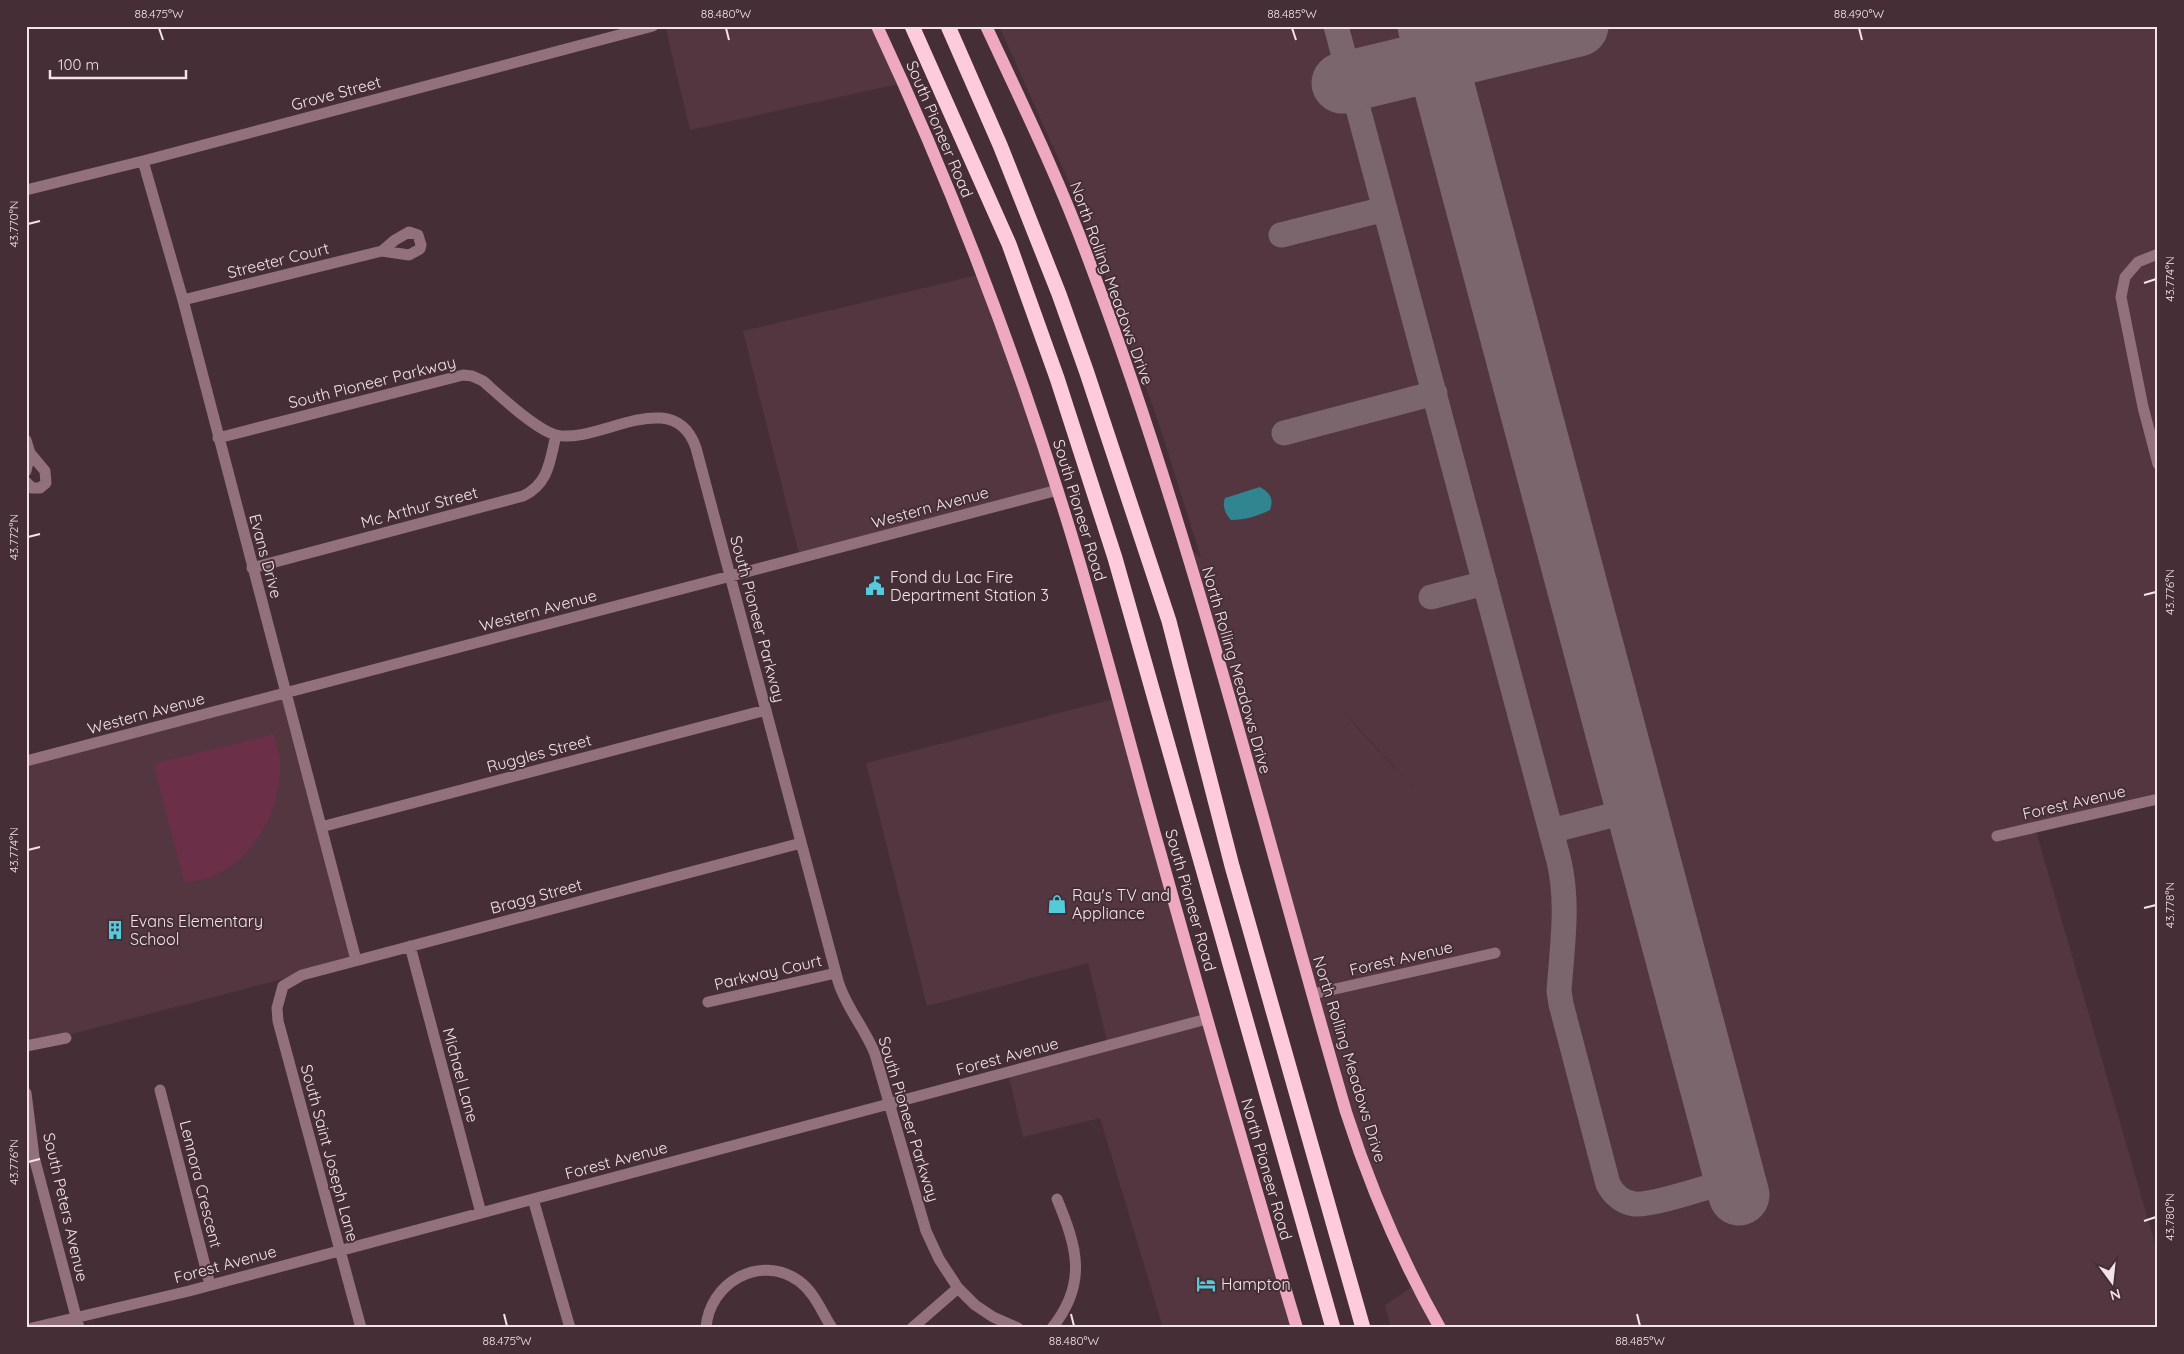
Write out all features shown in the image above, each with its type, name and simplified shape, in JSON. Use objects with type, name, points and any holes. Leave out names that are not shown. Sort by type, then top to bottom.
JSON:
[{"type":"highway","points":[[912,26],[1008,244],[1084,460],[1118,567],[1333,1328]]},
{"type":"highway","points":[[948,26],[1006,159],[1056,286],[1087,373],[1169,621],[1232,866],[1363,1328]]},
{"type":"main road","name":"South Pioneer Road","points":[[877,26],[921,125],[971,247],[1012,355],[1058,490],[1080,562],[1207,1019]]},
{"type":"main road","name":"North Rolling Meadows Drive","points":[[986,26],[1010,74],[1068,206],[1130,373],[1188,558],[1346,1112],[1365,1167],[1398,1247],[1440,1328]]},
{"type":"main road","name":"North Pioneer Road","points":[[1207,1019],[1297,1328]]},
{"type":"street","name":"Grove Street","points":[[26,190],[143,161],[628,29],[653,26]]},
{"type":"street","name":"Evans Drive","points":[[143,161],[183,300],[356,960]]},
{"type":"street","name":"Streeter Court","points":[[183,300],[382,251]]},
{"type":"street","points":[[2158,254],[2138,262],[2125,277],[2121,297],[2143,407],[2158,464]]},
{"type":"street","name":"South Pioneer Parkway","points":[[218,438],[463,375],[472,376],[483,381],[541,428],[556,435],[572,436],[651,417],[666,419],[682,426],[694,444],[836,973],[848,1005],[874,1050],[928,1237],[942,1265],[958,1288],[983,1311],[1018,1328]]},
{"type":"street","name":"Mc Arthur Street","points":[[252,568],[523,496],[538,487],[546,475],[556,435]]},
{"type":"street","points":[[26,440],[30,453],[45,471],[46,483],[40,488],[32,488],[26,482]]},
{"type":"street","points":[[26,470],[30,453]]},
{"type":"street","name":"Western Avenue","points":[[26,761],[1058,490]]},
{"type":"street","name":"Ruggles Street","points":[[321,827],[766,710]]},
{"type":"street","name":"Forest Avenue","points":[[1997,836],[2158,799]]},
{"type":"street","name":"Bragg Street","points":[[283,986],[302,975],[801,842]]},
{"type":"street","name":"Michael Lane","points":[[410,946],[481,1213]]},
{"type":"street","name":"Forest Avenue","points":[[1313,994],[1495,953]]},
{"type":"street","name":"Parkway Court","points":[[708,1002],[836,973]]},
{"type":"street","name":"South Saint Joseph Lane","points":[[283,986],[277,1008],[278,1021],[361,1328]]},
{"type":"street","name":"Forest Avenue","points":[[32,1328],[78,1323],[210,1285],[1207,1019]]},
{"type":"street","points":[[26,1046],[66,1038]]},
{"type":"street","name":"Lennora Crescent","points":[[160,1090],[210,1285]]},
{"type":"street","name":"South Peters Avenue","points":[[26,1093],[34,1157],[78,1323]]},
{"type":"street","points":[[533,1199],[570,1328]]},
{"type":"street","points":[[1052,1328],[1069,1299],[1076,1266],[1074,1242],[1057,1199]]},
{"type":"street","points":[[706,1328],[710,1308],[721,1290],[738,1276],[765,1270],[783,1273],[805,1286],[815,1298],[832,1328]]},
{"type":"street","points":[[912,1328],[958,1288]]},
{"type":"shaded area","points":[[665,26],[877,26],[903,83],[690,130]]},
{"type":"shaded area","points":[[999,26],[2158,26],[2158,794],[2034,824],[2158,1254],[2158,1328],[1391,1328],[1385,1305],[1416,1284],[1365,1167],[1183,541],[1201,558],[1159,424],[1072,189]],"holes":[[[1340,709],[1359,728],[1416,791]]]},
{"type":"shaded area","points":[[982,274],[1058,490],[800,558],[743,331]]},
{"type":"shaded area","points":[[285,693],[356,960],[26,1046],[26,760]]},
{"type":"shaded area","points":[[1117,698],[1297,1328],[1163,1328],[1100,1118],[1023,1137],[1008,1072],[1108,1045],[1088,963],[927,1006],[866,763]]},
{"type":"shaded area","points":[[274,734],[280,763],[278,789],[274,805],[260,835],[239,860],[226,870],[208,878],[184,882],[154,766],[156,763]]},
{"type":"water","points":[[1260,487],[1270,496],[1272,502],[1270,510],[1251,517],[1231,520],[1225,509],[1225,498]]},
{"type":"taxiway","points":[[1336,26],[1559,861],[1564,893],[1559,991],[1608,1184],[1612,1191],[1622,1199],[1634,1204],[1643,1204],[1669,1199],[1735,1179]]},
{"type":"taxiway","points":[[1281,235],[1385,209]]},
{"type":"taxiway","points":[[1284,433],[1435,393]]},
{"type":"taxiway","points":[[1431,597],[1485,583]]},
{"type":"taxiway","points":[[1551,831],[1636,809]]},
{"type":"runway","points":[[1428,26],[1739,1195]]},
{"type":"runway","points":[[1342,83],[1578,26]]},
{"type":"place","name":"Fond du Lac Fire Department Station 3","points":[[875,586]]},
{"type":"place","name":"Ray's TV and Appliance","points":[[1057,904]]},
{"type":"place","name":"Evans Elementary School","points":[[115,930]]},
{"type":"place","name":"Hampton","points":[[1206,1284]]}]
